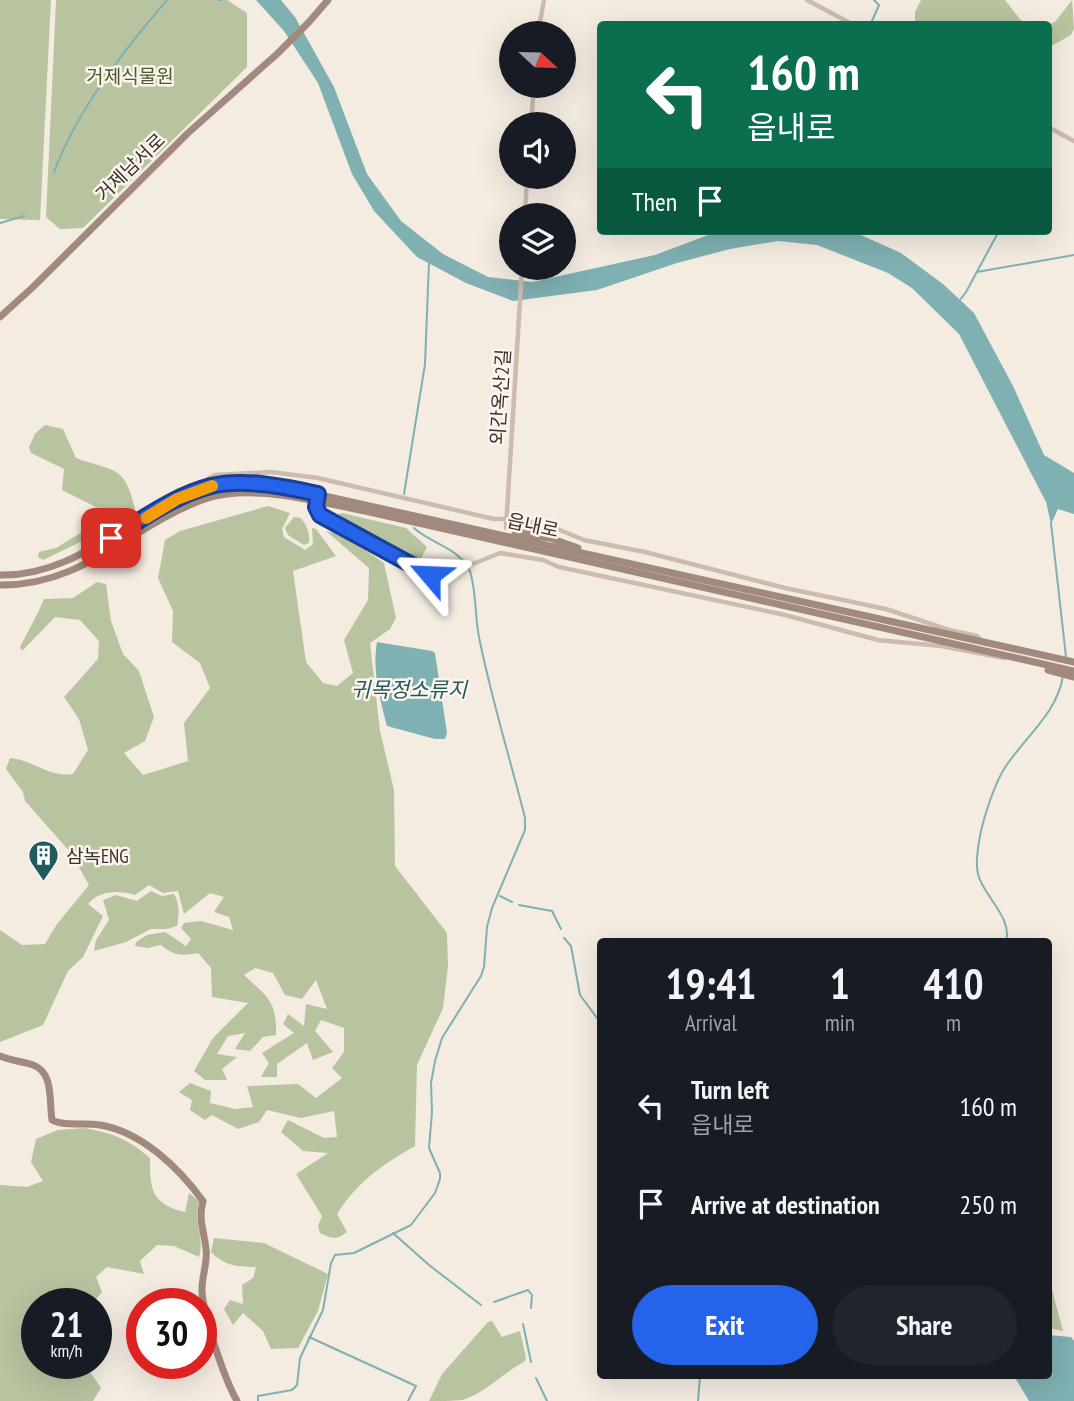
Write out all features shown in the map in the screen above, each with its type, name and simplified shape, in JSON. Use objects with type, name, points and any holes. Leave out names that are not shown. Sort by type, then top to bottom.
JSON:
[{"type":"street","name":"거제남서로","points":[[0,317],[188,133],[309,22],[328,0]]},
{"type":"street","points":[[540,21],[544,0]]},
{"type":"street","points":[[807,0],[846,21]]},
{"type":"street","points":[[1052,129],[1074,141]]},
{"type":"street","name":"외간옥산2길","points":[[503,531],[509,520],[522,280]]},
{"type":"street","points":[[143,519],[173,496],[215,475],[271,472],[318,478],[494,519],[550,526],[584,540],[645,552],[771,585],[886,609],[977,636],[983,642]]},
{"type":"street","name":"읍내로","points":[[0,575],[39,572],[68,561],[177,499],[214,485],[275,485],[317,498],[1012,658],[1069,674]]},
{"type":"street","name":"읍내로","points":[[0,585],[46,580],[83,566],[157,521],[206,499],[238,493],[274,494],[317,498],[503,531],[584,552],[1068,661]]},
{"type":"street","points":[[317,498],[320,515],[430,575],[453,572],[500,550],[543,560],[559,567],[785,615],[878,640],[941,646],[985,656],[1012,658],[1069,674]]},
{"type":"street","points":[[509,520],[576,546],[584,552]]},
{"type":"street","points":[[503,531],[550,538]]},
{"type":"street","points":[[0,1056],[13,1062],[35,1065],[45,1076],[50,1088],[52,1120],[59,1124],[88,1123],[107,1126],[133,1138],[169,1160],[203,1200],[200,1215],[206,1251],[202,1292],[213,1339],[230,1389],[237,1401]]},
{"type":"green space","points":[[0,0],[51,0],[40,220],[0,219]]},
{"type":"green space","name":"거제식물원","points":[[56,0],[227,0],[247,13],[247,67],[83,228],[60,229],[46,217]]},
{"type":"green space","points":[[921,0],[1005,0],[1022,21],[915,21],[915,12]]},
{"type":"green space","points":[[1072,0],[1074,28],[1071,35],[1052,46],[1052,23]]},
{"type":"green space","points":[[45,425],[63,429],[76,458],[109,469],[122,477],[135,509],[124,521],[43,560],[38,557],[39,552],[56,548],[82,532],[103,526],[98,508],[62,490],[64,469],[31,453],[29,447],[35,434]]},
{"type":"green space","points":[[268,506],[290,513],[282,529],[284,537],[305,550],[313,544],[312,528],[316,529],[336,556],[293,571],[306,662],[323,683],[337,686],[353,673],[344,640],[368,600],[369,568],[326,531],[343,535],[384,563],[396,618],[390,629],[370,643],[380,731],[394,790],[395,866],[447,933],[448,966],[443,1008],[417,1065],[415,1146],[381,1167],[353,1192],[337,1214],[347,1232],[334,1238],[320,1233],[318,1226],[322,1216],[296,1174],[328,1153],[303,1151],[281,1132],[288,1120],[324,1138],[337,1137],[334,1111],[301,1118],[267,1110],[259,1122],[238,1129],[212,1115],[205,1120],[190,1110],[192,1100],[179,1092],[190,1083],[211,1091],[210,1103],[235,1109],[253,1107],[247,1086],[298,1084],[316,1098],[342,1078],[332,1068],[344,1052],[344,1028],[321,1020],[315,1031],[333,1052],[313,1060],[307,1043],[277,1064],[277,1077],[261,1077],[269,1063],[262,1053],[294,1033],[283,1024],[288,1014],[304,1026],[306,1004],[327,1009],[316,980],[302,999],[285,995],[273,973],[255,968],[244,975],[273,1007],[276,1035],[263,1037],[250,1051],[235,1049],[245,1033],[228,1036],[217,1054],[237,1057],[222,1069],[227,1080],[205,1080],[194,1071],[213,1038],[248,1003],[212,997],[211,968],[198,953],[178,954],[161,945],[148,948],[135,946],[136,942],[147,935],[165,932],[186,946],[191,939],[181,928],[184,923],[201,921],[233,930],[229,917],[214,912],[224,897],[210,893],[184,914],[178,891],[163,893],[149,885],[135,895],[116,892],[93,899],[88,904],[103,916],[83,957],[68,971],[43,1025],[0,1042],[0,930],[22,945],[45,944],[57,924],[89,885],[71,853],[25,801],[23,792],[6,769],[10,758],[56,773],[73,774],[88,750],[79,719],[64,697],[98,659],[99,641],[80,620],[55,617],[22,651],[20,647],[44,599],[73,598],[97,582],[106,584],[111,621],[123,654],[139,671],[154,717],[145,741],[124,753],[143,775],[188,761],[184,723],[210,688],[200,663],[172,642],[173,611],[158,578],[165,540],[180,531]]},
{"type":"green space","points":[[342,513],[406,528],[427,547],[419,563],[339,521],[336,515]]},
{"type":"green space","points":[[294,517],[301,518],[305,524],[309,543],[304,545],[288,535],[285,528]]},
{"type":"green space","points":[[151,891],[162,896],[174,894],[178,910],[177,926],[151,929],[126,942],[94,951],[96,940],[109,920],[103,900],[116,895],[137,901]]},
{"type":"green space","points":[[84,1128],[120,1138],[150,1158],[152,1187],[165,1205],[185,1212],[189,1193],[199,1201],[199,1257],[174,1246],[157,1245],[140,1261],[144,1274],[107,1267],[96,1277],[100,1288],[21,1288],[21,1379],[95,1379],[101,1388],[93,1401],[0,1401],[0,1185],[27,1187],[43,1181],[31,1162],[36,1139],[58,1130]]},
{"type":"green space","points":[[214,1238],[264,1243],[328,1274],[318,1311],[298,1348],[271,1349],[263,1331],[243,1313],[233,1325],[224,1309],[230,1300],[243,1304],[242,1285],[253,1278],[256,1267],[238,1266],[221,1260],[211,1252]]},
{"type":"green space","points":[[1052,1290],[1063,1331],[1052,1329]]},
{"type":"green space","points":[[492,1321],[502,1337],[520,1331],[526,1358],[524,1362],[471,1397],[462,1400],[429,1401],[442,1374],[488,1322]]},
{"type":"water","points":[[256,0],[281,0],[295,17],[334,87],[367,174],[401,221],[443,254],[488,277],[532,282],[576,280],[576,272],[655,255],[708,235],[861,235],[901,253],[943,284],[974,313],[1013,386],[1044,455],[1074,473],[1074,514],[1058,509],[1051,524],[1046,502],[959,334],[912,288],[888,273],[817,245],[778,241],[730,249],[677,263],[597,290],[513,301],[466,283],[417,257],[374,211],[352,174],[318,83],[284,31]]},
{"type":"water","name":"귀목정소류지","points":[[377,642],[435,653],[447,733],[445,739],[435,739],[387,726],[376,674]]},
{"type":"water","points":[[1052,1335],[1071,1337],[1074,1341],[1074,1401],[1029,1401],[1016,1379],[1052,1379]]},
{"type":"waterway","points":[[54,172],[89,103],[134,40],[167,0]]},
{"type":"waterway","points":[[872,21],[879,5],[874,0]]},
{"type":"waterway","points":[[0,223],[24,216]]},
{"type":"waterway","points":[[960,300],[997,235]]},
{"type":"waterway","points":[[977,272],[1074,255]]},
{"type":"waterway","points":[[404,494],[425,364],[429,262]]},
{"type":"waterway","points":[[1051,523],[1066,657]]},
{"type":"waterway","points":[[258,1401],[258,1396],[292,1390],[297,1385],[300,1358],[323,1310],[331,1263],[335,1255],[354,1253],[411,1225],[435,1193],[440,1173],[429,1148],[431,1083],[435,1061],[442,1038],[481,976],[492,908],[525,830],[525,818],[484,660],[469,569],[458,556],[414,528]]},
{"type":"waterway","points":[[1006,938],[1002,915],[978,874],[980,836],[990,800],[1002,773],[1048,713],[1060,689],[1063,676]]},
{"type":"waterway","points":[[500,896],[512,902]]},
{"type":"waterway","points":[[519,905],[552,911],[561,929]]},
{"type":"waterway","points":[[564,938],[571,946],[580,995],[597,1018]]},
{"type":"waterway","points":[[393,1233],[481,1305]]},
{"type":"waterway","points":[[494,1302],[528,1290],[532,1295],[531,1308]]},
{"type":"waterway","points":[[523,1324],[531,1362]]},
{"type":"waterway","points":[[309,1337],[416,1386],[408,1401]]},
{"type":"waterway","points":[[536,1378],[547,1401]]},
{"type":"waterway","points":[[698,1401],[700,1379]]},
{"type":"slow traffic","points":[[146,518],[177,499],[212,486]]},
{"type":"place","name":"삼녹ENG","points":[[43,883]]},
{"type":"route","points":[[111,538],[177,499],[198,490],[214,485],[275,485],[318,494],[316,507],[320,515],[430,575]]}]
